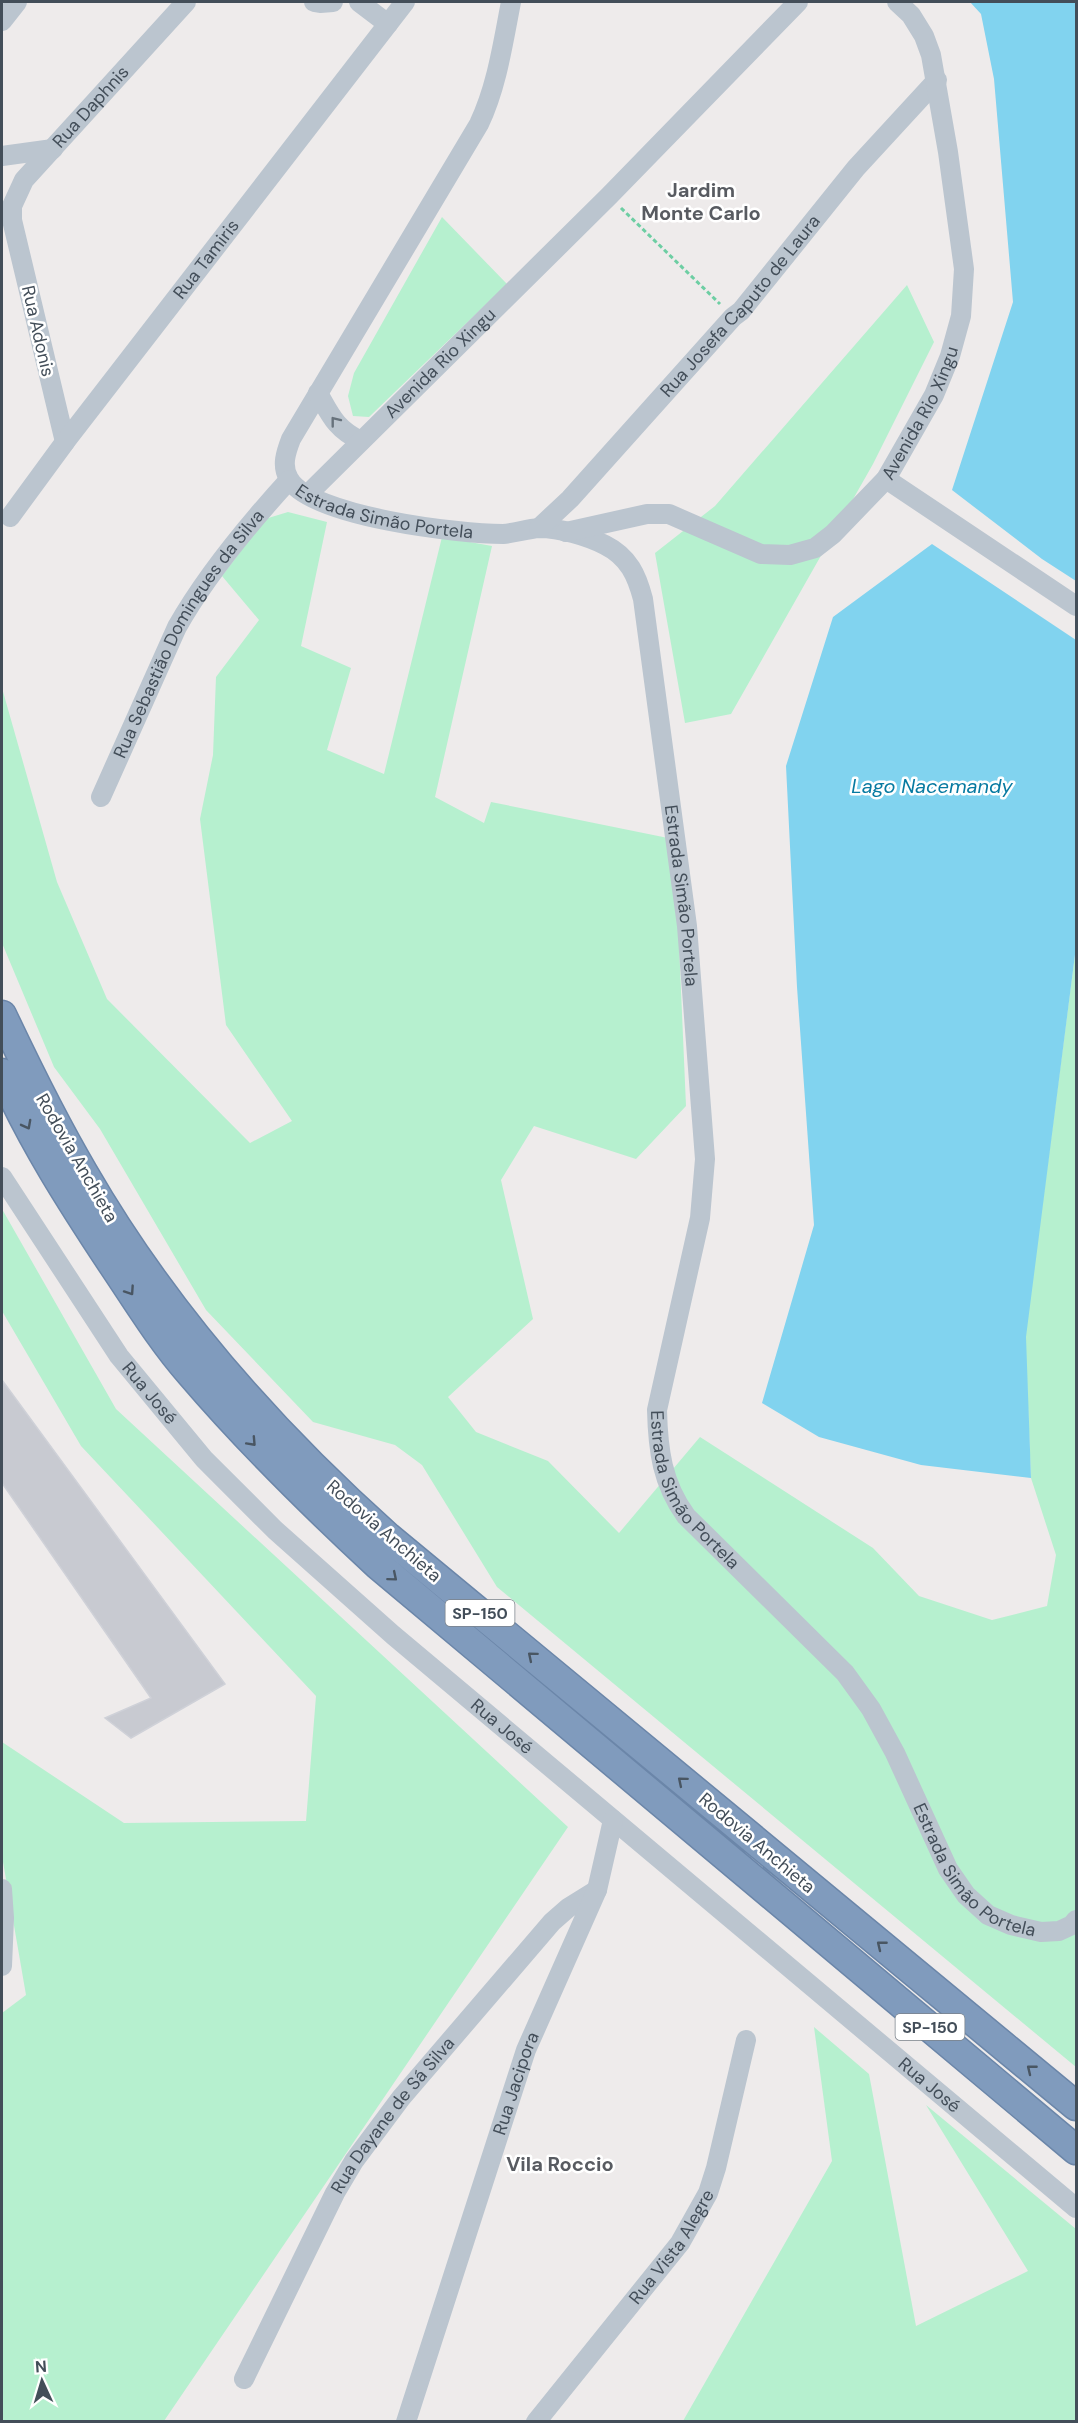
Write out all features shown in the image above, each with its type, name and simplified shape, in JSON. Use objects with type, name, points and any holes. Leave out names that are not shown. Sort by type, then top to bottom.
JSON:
[{"type":"highway","name":"Rodovia Anchieta","points":[[2,1015],[36,1088],[84,1174],[178,1314],[272,1424],[330,1485],[397,1545],[1077,2106]]},
{"type":"highway","name":"Rodovia Anchieta","points":[[2,1073],[14,1101],[61,1187],[153,1325],[189,1372],[297,1489],[378,1564],[1077,2150]]},
{"type":"street","points":[[2,21],[17,2]]},
{"type":"street","name":"Rua Daphnis","points":[[12,220],[12,206],[24,180],[186,2]]},
{"type":"street","points":[[314,2],[333,2]]},
{"type":"street","points":[[358,2],[388,24]]},
{"type":"street","name":"Rua Tamiris","points":[[10,517],[65,442],[405,2]]},
{"type":"street","name":"Estrada Simão Portela","points":[[512,2],[489,103],[479,124],[291,440],[285,457],[285,469],[289,480],[308,494],[348,512],[436,528],[504,534],[539,528],[566,532],[606,545],[625,558],[637,576],[644,599],[687,926],[704,1169],[700,1218],[657,1410],[658,1431],[667,1483],[675,1501],[686,1516],[845,1673],[876,1718],[948,1869],[966,1895],[988,1915],[1041,1932],[1059,1931],[1077,1920]]},
{"type":"street","name":"Avenida Rio Xingu","points":[[308,494],[609,196],[798,2]]},
{"type":"street","name":"Avenida Rio Xingu","points":[[566,532],[647,514],[669,514],[761,554],[790,555],[815,548],[833,534],[886,479],[934,395],[950,356],[961,316],[964,269],[937,80],[924,36],[911,15],[897,2]]},
{"type":"street","name":"Rua Josefa Caputo de Laura","points":[[539,528],[570,499],[733,317],[741,311],[856,168],[937,80]]},
{"type":"street","points":[[2,156],[53,149]]},
{"type":"street","name":"Rua Adonis","points":[[12,220],[65,442]]},
{"type":"street","points":[[318,393],[335,424],[347,434],[361,441]]},
{"type":"street","points":[[886,479],[1077,606]]},
{"type":"street","name":"Rua Sebastião Domingues da Silva","points":[[101,797],[177,627],[192,600],[208,577],[289,480]]},
{"type":"street","name":"Rua José","points":[[2,1177],[119,1356],[204,1459],[275,1530],[393,1635],[1077,2208]]},
{"type":"street","name":"Rua Jacipora","points":[[406,2421],[526,2050],[597,1890],[613,1820]]},
{"type":"street","points":[[2,1889],[2,1966]]},
{"type":"street","name":"Rua Dayane de Sá Silva","points":[[244,2379],[335,2193],[375,2131],[552,1922],[568,1908],[597,1890]]},
{"type":"street","name":"Rua Vista Alegre","points":[[536,2421],[680,2243],[696,2218],[708,2193],[716,2168],[746,2040]]},
{"type":"path","points":[[609,196],[733,317]]},
{"type":"green space","points":[[442,217],[507,284],[369,417],[353,416],[348,396],[354,373]]},
{"type":"green space","points":[[907,285],[934,342],[873,464],[731,714],[685,723],[655,553],[715,506]]},
{"type":"green space","points":[[288,512],[327,522],[301,646],[351,668],[327,750],[384,774],[442,537],[492,546],[435,797],[484,823],[491,802],[668,838],[676,874],[686,1106],[636,1159],[534,1126],[501,1180],[533,1319],[448,1397],[476,1432],[548,1461],[619,1533],[700,1437],[873,1548],[919,1596],[992,1620],[1047,1606],[1056,1555],[1031,1478],[1025,1337],[1076,947],[1076,2067],[497,1587],[422,1465],[395,1445],[313,1422],[206,1310],[100,1129],[54,1067],[2,943],[2,688],[57,882],[107,999],[250,1143],[292,1121],[226,1025],[200,819],[213,755],[216,677],[259,620],[222,576],[265,519]]},
{"type":"green space","points":[[2,1209],[116,1409],[568,1827],[164,2421],[2,2421],[2,2013],[26,1995],[2,1856],[2,1742],[124,1823],[306,1821],[316,1696],[81,1446],[2,1311]]},
{"type":"green space","points":[[814,2027],[869,2074],[916,2326],[1028,2271],[926,2105],[1076,2229],[1076,2421],[683,2421],[832,2161]]},
{"type":"water","points":[[970,2],[1076,2],[1076,581],[1042,559],[952,490],[1013,302],[994,79],[981,14]]},
{"type":"water","name":"Lago Nacemandy","points":[[932,544],[1076,640],[1076,947],[1026,1337],[1031,1478],[921,1465],[819,1437],[762,1403],[814,1225],[797,987],[786,766],[833,617]]},
{"type":"building","points":[[2,1380],[225,1684],[131,1738],[105,1718],[151,1698],[2,1483]]},
{"type":"district","name":"Jardim Monte Carlo","points":[[701,202]]},
{"type":"district","name":"Vila Roccio","points":[[560,2164]]}]
